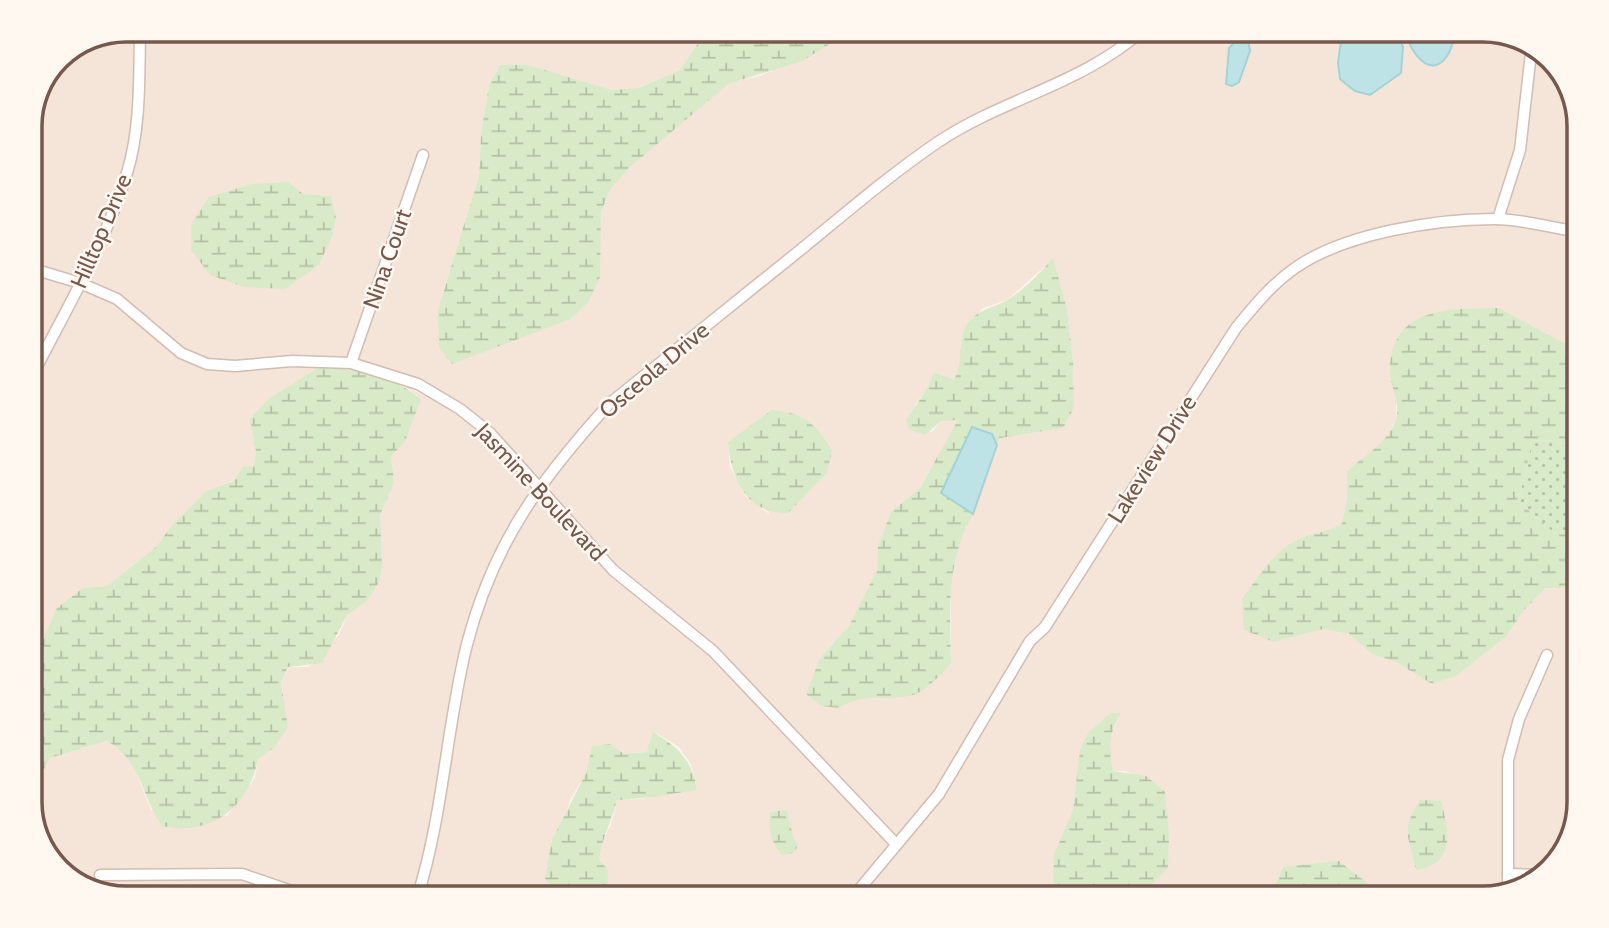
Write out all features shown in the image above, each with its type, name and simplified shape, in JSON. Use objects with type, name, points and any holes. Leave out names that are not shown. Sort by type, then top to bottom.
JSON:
[{"type":"street","name":"Hilltop Drive","points":[[42,357],[80,283],[128,172],[136,125],[139,42]]},
{"type":"street","name":"Osceola Drive","points":[[421,886],[432,849],[466,650],[481,598],[503,547],[537,488],[609,404],[939,141],[998,108],[1088,71],[1129,42]]},
{"type":"street","points":[[1498,219],[1520,150],[1531,57]]},
{"type":"street","name":"Nina Court","points":[[351,363],[423,155]]},
{"type":"street","name":"Lakeview Drive","points":[[862,886],[939,794],[1030,640],[1045,628],[1236,328],[1270,288],[1297,266],[1336,247],[1446,222],[1498,219],[1567,230]]},
{"type":"street","name":"Jasmine Boulevard","points":[[42,272],[80,283],[117,299],[181,352],[207,364],[235,366],[292,361],[351,363],[418,384],[460,409],[490,432],[537,488],[613,570],[713,651],[896,844]]},
{"type":"street","points":[[1508,882],[1508,760],[1519,719],[1546,655]]},
{"type":"street","points":[[100,875],[242,874],[277,886]]},
{"type":"street","points":[[1508,874],[1526,875]]},
{"type":"shaded area","points":[[135,42],[132,124],[123,170],[109,210],[78,277],[42,266],[42,121],[45,105],[56,80],[80,56],[94,48]]},
{"type":"shaded area","points":[[143,42],[699,42],[680,70],[639,88],[611,91],[528,65],[500,65],[489,85],[481,134],[479,176],[438,310],[536,332],[571,319],[600,235],[601,212],[610,190],[629,168],[728,83],[760,76],[831,42],[1119,42],[1086,66],[996,104],[937,137],[607,400],[537,481],[493,429],[462,404],[419,380],[352,359],[293,356],[235,361],[208,359],[183,348],[120,295],[86,280],[132,173]],"holes":[[[303,194],[331,196],[336,216],[333,234]]]},
{"type":"shaded area","points":[[1136,42],[1410,42],[1418,59],[1427,65],[1437,65],[1448,56],[1452,42],[1483,42],[1504,45],[1525,53],[1550,75],[1556,84],[1567,121],[1567,345],[1499,308],[1390,371],[1396,393],[1396,420],[1384,442],[1347,471],[1347,498],[1342,524],[1327,533],[1295,541],[1274,642],[1323,629],[1349,634],[1372,654],[1396,662],[1432,684],[1456,676],[1506,637],[1524,610],[1546,588],[1567,588],[1567,802],[1561,834],[1550,853],[1534,869],[1515,880],[1483,886],[1371,886],[1283,867],[1274,886],[1149,886],[1165,807],[1165,792],[1126,771],[1112,771],[1108,755],[1110,739],[1120,714],[1110,713],[1088,733],[1081,750],[1073,810],[1055,886],[606,886],[599,860],[601,843],[611,825],[617,800],[643,799],[665,792],[697,789],[691,764],[678,746],[654,732],[648,752],[624,754],[610,744],[592,746],[586,773],[570,800],[545,878],[552,886],[425,886],[436,851],[470,651],[485,600],[507,550],[540,491],[575,448],[612,408],[875,195],[942,146],[1000,112],[1090,75]],"holes":[[[1053,259],[1067,309],[1073,361],[1074,408],[1063,428],[1000,438],[985,473],[976,507],[962,533],[951,572],[951,663],[884,698],[852,699],[820,658],[849,626],[877,570],[878,546],[891,512],[920,488],[959,419],[941,421],[931,433],[915,405],[934,372],[954,381],[961,366],[965,328],[983,308],[1007,300]],[[750,427],[769,514],[745,496],[730,467],[728,442]]]},
{"type":"shaded area","points":[[42,277],[73,286],[42,347]]},
{"type":"shaded area","points":[[82,289],[115,303],[178,357],[205,369],[320,367],[250,417],[256,452],[254,466],[234,481],[206,491],[173,524],[156,547],[107,586],[83,588],[42,651],[42,367]]},
{"type":"shaded area","points":[[404,385],[458,413],[487,436],[531,489],[499,545],[477,596],[462,649],[428,848],[416,886],[126,886],[94,880],[75,869],[56,848],[46,829],[42,807],[42,776],[50,758],[108,741],[131,759],[151,810],[227,816],[255,778],[258,759],[275,747],[287,727],[281,683],[289,667],[309,667],[339,635],[347,615],[366,602],[380,535],[380,515],[394,483],[391,456],[421,399]]},
{"type":"green space","points":[[699,42],[831,42],[802,61],[728,84],[629,168],[610,190],[601,212],[600,277],[589,301],[571,319],[452,364],[439,348],[438,310],[479,176],[481,134],[489,85],[500,65],[528,65],[611,90],[639,88],[680,70]]},
{"type":"green space","points":[[288,182],[303,194],[331,196],[336,216],[333,234],[319,265],[285,289],[244,287],[210,275],[191,250],[191,225],[209,197],[252,184]]},
{"type":"green space","points":[[1053,258],[1067,309],[1073,361],[1074,408],[1063,428],[1000,438],[997,445],[992,434],[972,428],[941,493],[973,514],[964,531],[954,568],[950,605],[951,663],[929,686],[913,695],[857,700],[839,708],[821,706],[806,694],[820,658],[849,626],[877,570],[878,546],[891,512],[920,488],[958,420],[941,421],[925,435],[910,430],[906,421],[934,372],[954,380],[959,366],[963,334],[969,321],[1015,295]]},
{"type":"green space","points":[[1499,308],[1567,345],[1567,447],[1557,441],[1531,440],[1526,471],[1517,500],[1553,532],[1567,534],[1567,588],[1546,588],[1524,610],[1506,637],[1456,676],[1432,684],[1396,662],[1372,654],[1349,634],[1323,629],[1274,642],[1244,630],[1242,599],[1272,560],[1295,541],[1342,524],[1347,498],[1347,471],[1380,443],[1391,430],[1397,416],[1390,370],[1393,349],[1401,333],[1413,322],[1427,315],[1462,309]]},
{"type":"green space","points":[[320,367],[374,375],[398,384],[421,399],[405,441],[391,456],[394,483],[380,515],[382,566],[379,582],[366,602],[347,615],[322,663],[288,667],[281,683],[288,727],[275,747],[258,759],[246,791],[225,815],[196,827],[162,826],[128,759],[107,741],[50,758],[42,776],[42,642],[57,608],[83,588],[107,586],[156,547],[173,524],[206,491],[234,481],[243,467],[254,466],[256,452],[250,418],[270,398]]},
{"type":"green space","points":[[772,410],[793,414],[808,421],[832,450],[827,473],[788,513],[773,512],[751,501],[737,481],[730,456],[728,442]]},
{"type":"green space","points":[[1531,440],[1557,441],[1567,447],[1567,534],[1553,532],[1517,500]]},
{"type":"green space","points":[[1110,713],[1121,713],[1111,741],[1113,771],[1146,776],[1165,792],[1169,834],[1168,868],[1151,886],[1053,886],[1054,855],[1073,810],[1080,750],[1088,733]]},
{"type":"green space","points":[[653,732],[670,743],[692,770],[697,790],[617,800],[599,860],[608,870],[607,886],[551,886],[545,879],[552,840],[586,773],[592,746],[610,744],[624,754],[647,752]]},
{"type":"green space","points":[[1420,800],[1441,801],[1447,834],[1444,853],[1438,861],[1429,867],[1416,870],[1408,828]]},
{"type":"green space","points":[[787,810],[793,837],[798,846],[793,853],[782,855],[771,835],[770,812]]},
{"type":"green space","points":[[1339,861],[1371,886],[1274,886],[1283,867]]},
{"type":"water","points":[[1235,42],[1248,42],[1250,51],[1239,82],[1232,86],[1226,84],[1229,48]]},
{"type":"water","points":[[1341,42],[1401,42],[1403,47],[1401,73],[1370,95],[1355,91],[1340,79],[1338,63]]},
{"type":"water","points":[[1409,42],[1453,42],[1449,53],[1440,63],[1433,65],[1420,60]]},
{"type":"water","points":[[972,427],[992,434],[997,445],[973,514],[941,493]]}]
